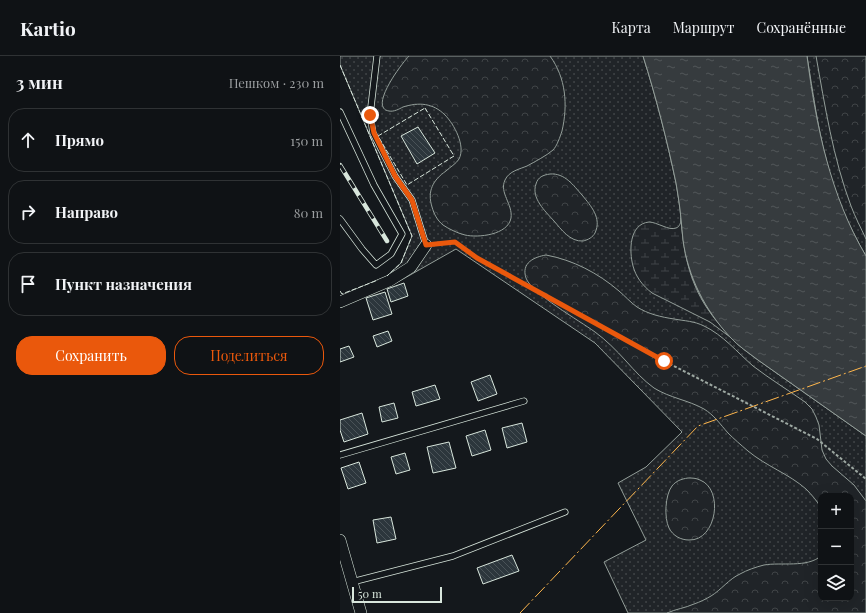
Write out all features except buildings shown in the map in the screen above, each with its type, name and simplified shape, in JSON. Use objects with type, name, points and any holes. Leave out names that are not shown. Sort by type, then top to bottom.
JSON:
[{"type":"street","points":[[340,302],[389,281],[411,267],[426,245]]},
{"type":"street","points":[[340,540],[361,613]]},
{"type":"lane","points":[[376,56],[370,115],[374,133],[395,176],[412,200],[426,245]]},
{"type":"lane","points":[[340,112],[374,185],[402,234],[391,254],[376,265],[340,219]]},
{"type":"lane","points":[[340,455],[524,401]]},
{"type":"lane","points":[[352,582],[453,556],[565,512]]},
{"type":"path","points":[[426,245],[455,242],[477,258],[664,361],[817,439],[866,479]]},
{"type":"green space","points":[[340,56],[643,56],[661,119],[676,183],[685,254],[693,280],[705,304],[721,327],[740,346],[866,436],[866,613],[628,613],[604,562],[646,540],[618,483],[646,467],[682,432],[595,343],[456,249],[396,283],[387,276],[401,263],[412,236],[340,65]]},
{"type":"green space","points":[[409,56],[550,56],[555,64],[562,83],[565,102],[564,121],[561,133],[553,150],[527,166],[512,172],[505,180],[504,189],[510,208],[511,218],[509,224],[499,232],[477,236],[465,235],[453,231],[443,225],[435,214],[430,196],[432,186],[441,174],[458,161],[461,154],[461,148],[458,136],[452,124],[445,115],[436,108],[415,104],[393,111],[389,111],[384,108],[382,102],[388,85]]},
{"type":"green space","points":[[807,56],[866,56],[866,256],[844,213],[831,179],[824,153]]},
{"type":"green space","points":[[816,56],[866,56],[866,239],[851,206],[839,169],[830,132]]},
{"type":"green space","points":[[545,175],[560,175],[568,180],[592,208],[596,217],[597,228],[593,236],[587,240],[578,241],[566,234],[547,213],[537,199],[535,189],[538,180]]},
{"type":"green space","points":[[681,218],[683,242],[691,276],[701,298],[730,337],[710,322],[652,293],[640,281],[634,270],[631,246],[634,233],[638,228],[642,224],[649,222],[673,229],[679,225]]},
{"type":"green space","points":[[546,255],[556,257],[585,268],[603,278],[637,307],[646,312],[664,317],[689,321],[704,326],[724,339],[753,366],[805,402],[812,409],[819,425],[822,450],[826,459],[854,485],[866,501],[866,613],[667,613],[691,605],[715,594],[736,576],[746,571],[764,565],[794,564],[809,562],[818,558],[818,601],[854,601],[854,493],[818,493],[818,504],[806,489],[748,451],[730,435],[708,411],[654,388],[639,375],[603,338],[546,299],[530,284],[526,278],[525,268],[533,259]]},
{"type":"green space","points":[[688,478],[698,479],[708,485],[712,493],[714,503],[714,514],[711,524],[706,532],[698,538],[689,540],[675,535],[669,528],[666,518],[668,495],[672,486],[679,480]]},
{"type":"water","points":[[643,56],[807,56],[815,108],[826,159],[843,209],[853,233],[866,256],[866,436],[740,346],[721,327],[705,304],[693,280],[685,254],[676,183],[661,119]]},
{"type":"railway","points":[[340,165],[387,241]]},
{"type":"fence","points":[[340,65],[412,236],[401,263],[387,276]]},
{"type":"fence","points":[[425,108],[454,156],[407,185],[378,136],[425,108]]},
{"type":"fence","points":[[340,291],[342,294],[378,280]]},
{"type":"power","points":[[520,613],[698,426],[866,366]]},
{"type":"route","points":[[370,115],[374,133],[395,176],[412,200],[426,245],[455,242],[477,258],[664,361]]}]
